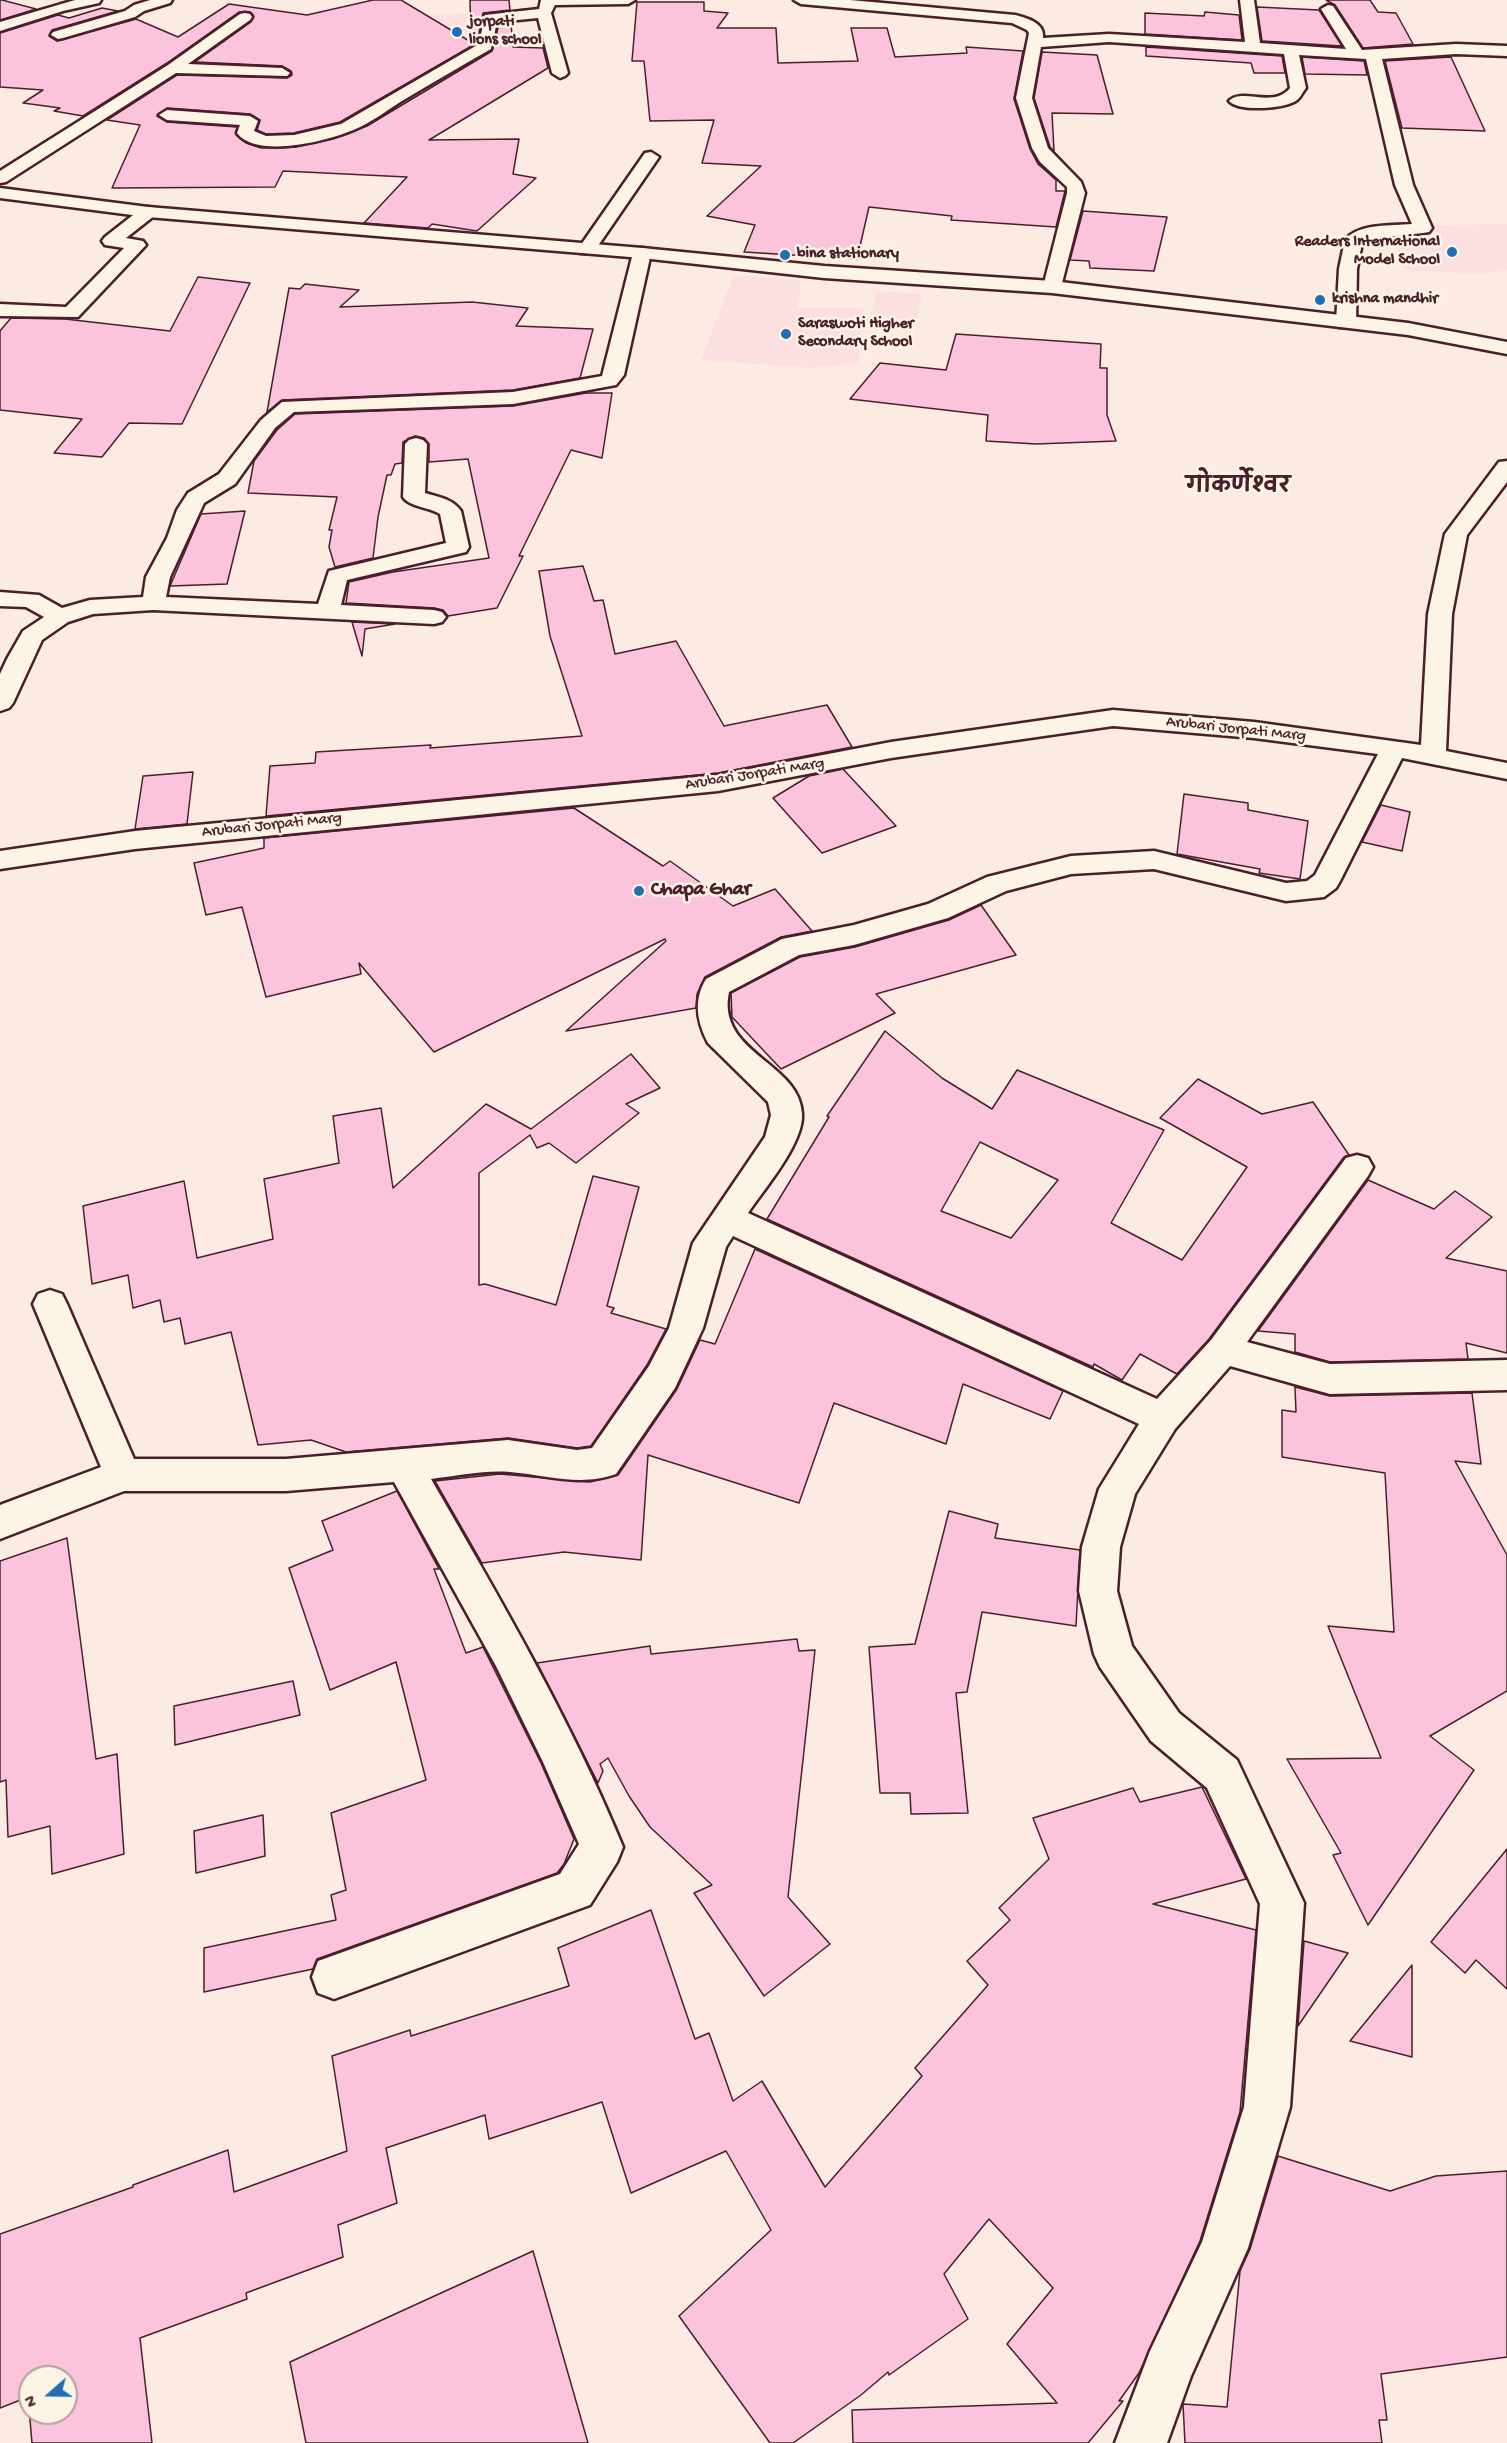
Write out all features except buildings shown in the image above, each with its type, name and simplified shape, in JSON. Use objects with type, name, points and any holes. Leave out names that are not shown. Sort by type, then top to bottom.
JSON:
[{"type":"street","points":[[0,27],[59,8],[94,0]]},
{"type":"street","points":[[58,36],[130,14],[139,8],[165,0]]},
{"type":"street","points":[[167,115],[250,121],[245,133],[253,140],[269,142],[316,136],[348,127],[455,61],[486,46],[490,18],[548,4],[628,0]]},
{"type":"street","points":[[801,0],[1015,19],[1033,27],[1036,33],[1024,98],[1040,148],[1046,158],[1075,186],[1076,193],[1052,287]]},
{"type":"street","points":[[854,0],[877,8]]},
{"type":"street","points":[[1247,0],[1253,49]]},
{"type":"street","points":[[548,4],[560,73]]},
{"type":"street","points":[[1328,9],[1366,55],[1404,185],[1423,228],[1364,234],[1354,240],[1348,269],[1346,322]]},
{"type":"street","points":[[0,178],[173,68],[245,17]]},
{"type":"street","points":[[1034,43],[1109,38],[1366,55],[1456,49],[1507,51]]},
{"type":"street","points":[[1237,101],[1267,104],[1291,98],[1298,88],[1291,51]]},
{"type":"street","points":[[173,68],[282,73]]},
{"type":"street","points":[[587,249],[651,157]]},
{"type":"street","points":[[0,193],[148,212],[642,253],[824,272],[1052,287],[1408,329],[1507,348]]},
{"type":"street","points":[[3,314],[71,313],[137,245],[111,242],[148,212]]},
{"type":"street","points":[[153,603],[158,577],[178,538],[188,510],[196,498],[227,479],[268,424],[289,406],[513,398],[609,381],[614,375],[642,253]]},
{"type":"street","points":[[328,612],[337,576],[458,547],[450,511],[441,505],[414,497],[416,444]]},
{"type":"street","points":[[1433,755],[1440,614],[1456,534],[1507,467]]},
{"type":"street","points":[[0,599],[31,600],[60,617]]},
{"type":"street","points":[[0,703],[19,659],[32,636],[60,617],[90,607],[153,603],[434,617]]},
{"type":"street","name":"Arubari Jorpati Marg","points":[[0,860],[135,840],[718,783],[891,750],[1113,718],[1254,730],[1394,748],[1507,771]]},
{"type":"street","points":[[0,1522],[123,1475],[286,1475],[508,1456],[577,1466],[603,1463],[662,1377],[686,1328],[710,1243],[780,1140],[788,1115],[783,1097],[719,1035],[711,1008],[716,986],[792,946],[854,935],[938,911],[997,884],[1071,865],[1154,860],[1286,892],[1314,890],[1326,881],[1394,748]]},
{"type":"street","points":[[1141,2443],[1168,2369],[1224,2248],[1267,2107],[1282,1903],[1222,1774],[1165,1727],[1114,1654],[1098,1591],[1101,1547],[1118,1489],[1162,1418],[1223,1350],[1357,1167]]},
{"type":"street","points":[[726,1218],[1162,1418]]},
{"type":"street","points":[[50,1304],[123,1475]]},
{"type":"street","points":[[1223,1350],[1330,1379],[1507,1375]]},
{"type":"street","points":[[334,1977],[575,1890],[602,1847],[558,1748],[510,1653],[403,1464]]},
{"type":"shaded area","name":"jorpati lions school","points":[[474,13],[488,23],[476,46],[451,49],[425,46],[432,15]]},
{"type":"shaded area","name":"Readers International Model School","points":[[1507,224],[1507,270],[1483,274],[1404,270],[1390,226]]},
{"type":"shaded area","name":"Saraswoti Higher Secondary School","points":[[734,275],[801,280],[798,308],[863,308],[858,363],[811,368],[701,360]]},
{"type":"shaded area","points":[[876,291],[922,294],[916,321],[870,322]]},
{"type":"place","name":"jorpati lions school","points":[[457,32]]},
{"type":"place","name":"Readers International Model School","points":[[1452,252]]},
{"type":"place","name":"bina stationary","points":[[785,255]]},
{"type":"place","name":"krishna mandhir","points":[[1320,300]]},
{"type":"place","name":"Saraswoti Higher Secondary School","points":[[786,334]]},
{"type":"place","name":"Chapa Ghar","points":[[639,891]]},
{"type":"district","name":"गोकर्णेश्वर","points":[[1238,489]]}]
